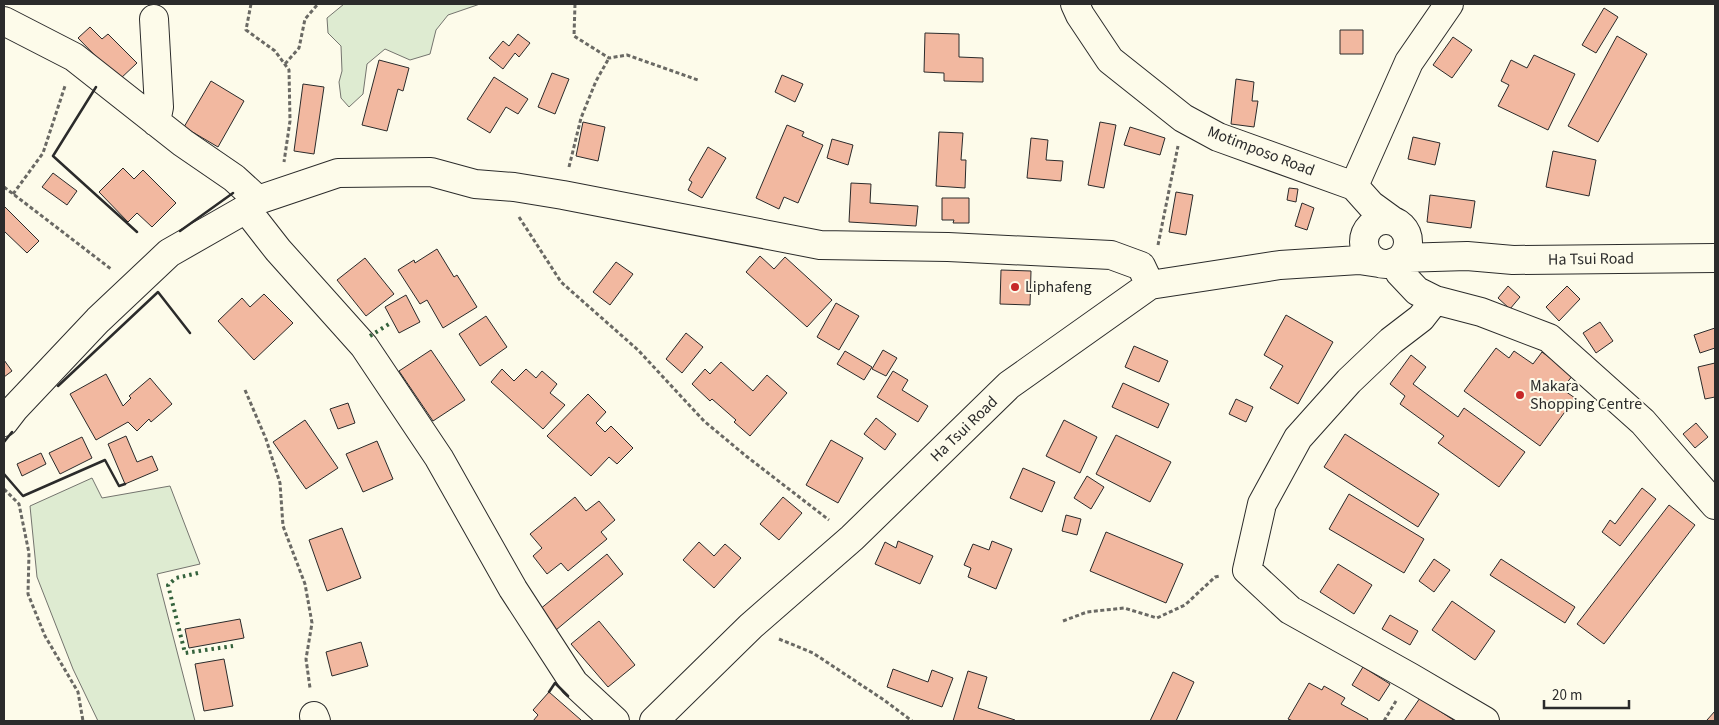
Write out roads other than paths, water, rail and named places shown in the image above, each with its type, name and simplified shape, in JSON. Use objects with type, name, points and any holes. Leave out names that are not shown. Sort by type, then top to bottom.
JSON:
[{"type":"street","name":"Motimposo Road","points":[[1075,4],[1080,15],[1110,60],[1184,118],[1381,233]]},
{"type":"street","points":[[1448,4],[1409,62],[1381,233],[1400,273],[1417,291],[1434,300],[1481,312],[1549,338],[1643,422],[1715,505]]},
{"type":"street","points":[[154,19],[159,107],[156,122]]},
{"type":"street","points":[[4,21],[74,57],[183,143],[234,178],[278,250],[364,346],[439,458],[513,589],[574,683],[615,721]]},
{"type":"street","points":[[4,422],[98,320],[169,253],[252,205],[293,187],[338,173],[431,172],[475,184],[514,187],[563,195],[820,245],[948,247],[1111,255],[1145,275]]},
{"type":"street","name":"Ha Tsui Road","points":[[654,721],[751,626],[852,538],[1009,385],[1145,275],[1339,262],[1381,233],[1467,256],[1513,260],[1715,258]]},
{"type":"street","points":[[1434,300],[1421,318],[1391,341],[1349,381],[1298,438],[1262,504],[1248,570],[1290,610],[1485,721]]},
{"type":"place","name":"Liphafeng","points":[[1015,287]]},
{"type":"place","name":"Makara Shopping Centre","points":[[1520,395]]}]
